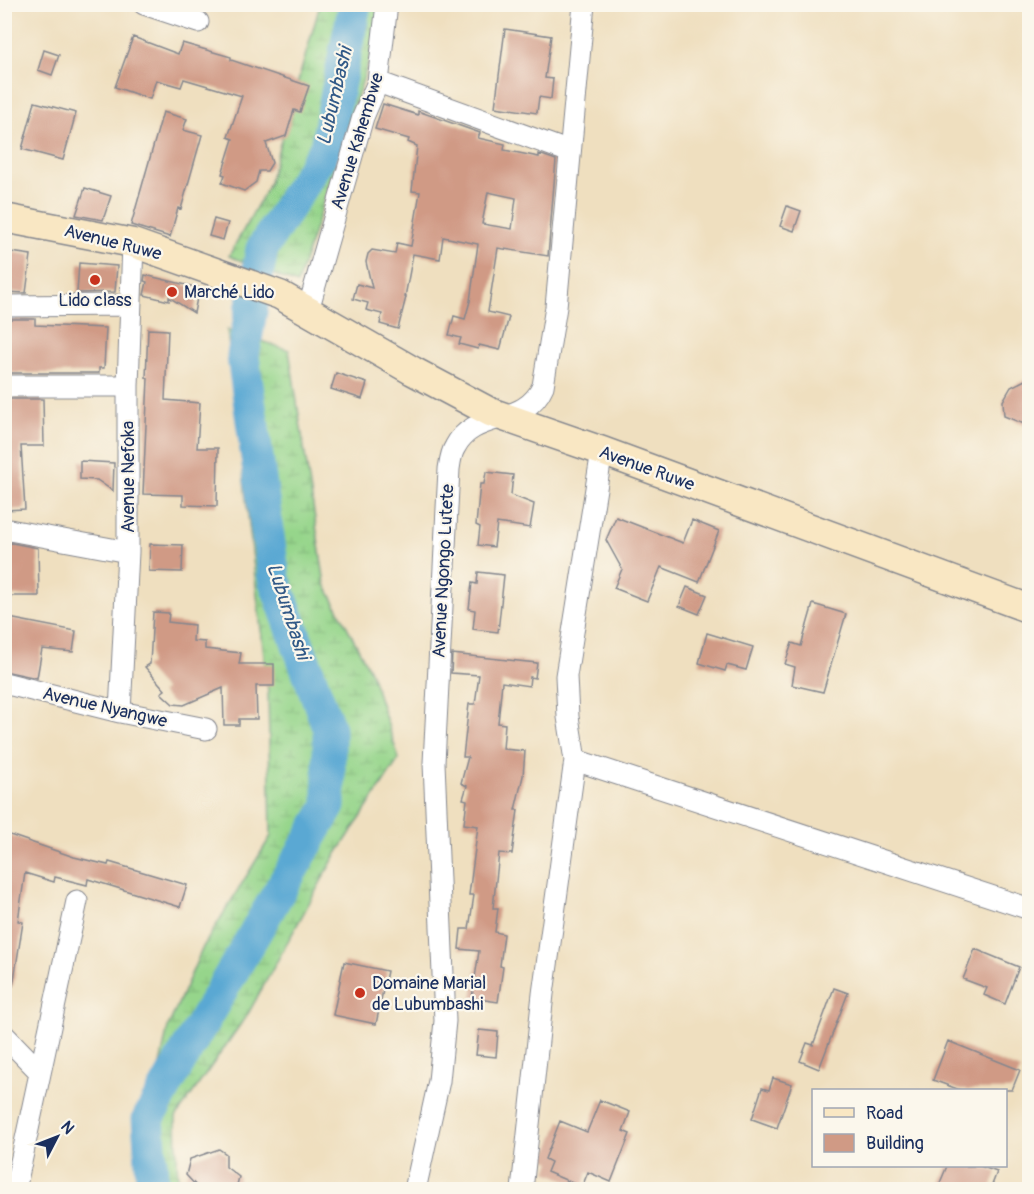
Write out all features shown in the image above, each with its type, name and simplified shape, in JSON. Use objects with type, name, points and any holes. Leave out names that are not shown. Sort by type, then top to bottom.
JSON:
[{"type":"street","points":[[144,4],[198,22]]},
{"type":"street","name":"Avenue Kahembwe","points":[[308,310],[363,117],[378,82],[387,4]]},
{"type":"street","name":"Avenue Ngongo Lutete","points":[[415,1190],[440,1081],[445,1021],[434,763],[447,484],[454,448],[463,435],[475,425],[505,417],[529,406],[543,386],[556,307],[584,4]]},
{"type":"street","points":[[378,82],[570,152]]},
{"type":"street","name":"Avenue Ruwe","points":[[4,218],[133,243],[280,295],[412,371],[490,412],[602,451],[1029,609]]},
{"type":"street","name":"Avenue Nefoka","points":[[120,712],[128,552],[128,386],[133,243]]},
{"type":"street","points":[[4,306],[130,305]]},
{"type":"street","points":[[4,386],[128,386]]},
{"type":"street","points":[[522,1190],[543,994],[575,760],[568,717],[566,676],[602,451]]},
{"type":"street","points":[[4,529],[128,552]]},
{"type":"street","name":"Avenue Nyangwe","points":[[4,683],[120,712],[206,729]]},
{"type":"street","points":[[575,760],[1029,909]]},
{"type":"street","points":[[15,1190],[77,901]]},
{"type":"street","points":[[4,1035],[40,1072]]},
{"type":"green space","points":[[320,5],[387,5],[297,284],[229,256],[268,186]]},
{"type":"green space","points":[[227,330],[289,350],[325,584],[371,673],[399,759],[334,858],[249,1012],[176,1117],[178,1189],[133,1190],[168,1027],[203,947],[271,836],[268,692]]},
{"type":"building","points":[[505,29],[551,36],[545,78],[553,79],[551,99],[539,97],[537,113],[495,107]]},
{"type":"building","points":[[133,37],[178,54],[182,43],[231,57],[231,60],[309,86],[300,112],[294,110],[286,136],[266,143],[272,163],[267,171],[259,171],[256,182],[244,191],[222,183],[225,175],[222,174],[233,139],[228,137],[242,96],[184,79],[181,87],[156,80],[150,99],[115,87]]},
{"type":"building","points":[[44,50],[59,55],[52,75],[38,70]]},
{"type":"building","points":[[35,102],[76,113],[63,160],[22,149]]},
{"type":"building","points":[[383,104],[418,115],[418,111],[480,133],[478,138],[505,144],[504,150],[539,157],[539,154],[556,160],[548,256],[498,248],[488,312],[509,317],[500,350],[479,345],[478,349],[459,344],[461,338],[449,335],[454,316],[465,319],[470,301],[478,244],[443,237],[440,259],[413,254],[398,329],[380,324],[382,314],[366,310],[368,303],[353,299],[357,284],[372,288],[366,262],[372,250],[395,254],[397,243],[411,246],[420,192],[412,191],[417,146],[408,142],[409,139],[375,129]],"holes":[[[488,192],[516,198],[512,229],[482,224]]]},
{"type":"building","points":[[163,112],[187,119],[183,130],[202,135],[181,209],[178,208],[170,237],[131,225]]},
{"type":"building","points":[[85,188],[111,196],[103,220],[76,215]]},
{"type":"building","points":[[787,206],[801,211],[794,231],[780,226]]},
{"type":"building","points":[[214,219],[228,223],[223,240],[209,236]]},
{"type":"building","points":[[4,251],[31,255],[26,293],[4,292]]},
{"type":"building","points":[[79,263],[117,266],[115,292],[77,293]]},
{"type":"building","name":"Marché Lido","points":[[145,275],[199,288],[194,313],[169,297],[169,301],[144,295],[147,282],[144,281]]},
{"type":"building","points":[[4,319],[35,319],[35,325],[106,328],[104,368],[99,368],[99,373],[4,373]]},
{"type":"building","points":[[148,329],[168,330],[165,400],[200,403],[197,448],[218,448],[217,506],[183,505],[183,495],[143,494]]},
{"type":"building","points":[[336,373],[367,383],[362,399],[331,389]]},
{"type":"building","points":[[1029,378],[1029,426],[1004,416],[1003,401],[1011,387]]},
{"type":"building","points":[[4,399],[43,399],[44,446],[21,446],[25,509],[4,510]]},
{"type":"building","points":[[80,461],[114,463],[113,491],[97,480],[80,479]]},
{"type":"building","points":[[486,472],[513,475],[511,495],[534,504],[530,528],[497,523],[494,547],[478,545],[480,527],[476,525],[480,484],[484,484]]},
{"type":"building","points":[[616,517],[683,543],[692,520],[719,531],[699,582],[661,567],[647,601],[614,588],[622,569],[606,540]]},
{"type":"building","points":[[12,543],[38,548],[39,596],[4,596],[4,544]]},
{"type":"building","points":[[150,544],[183,545],[182,572],[149,571]]},
{"type":"building","points":[[478,572],[504,575],[498,632],[473,629],[475,610],[469,609],[472,583],[477,584]]},
{"type":"building","points":[[687,587],[707,595],[699,614],[679,606]]},
{"type":"building","points":[[813,604],[846,614],[823,692],[792,685],[795,667],[785,664],[792,643],[801,646]]},
{"type":"building","points":[[153,612],[169,613],[168,622],[194,625],[193,641],[205,642],[205,649],[241,653],[239,664],[274,664],[274,686],[256,686],[257,719],[239,719],[239,725],[224,725],[223,688],[184,705],[173,704],[161,693],[165,690],[145,667],[150,664]]},
{"type":"building","points":[[4,617],[76,631],[73,652],[42,649],[37,678],[4,671]]},
{"type":"building","points":[[707,633],[753,647],[746,670],[727,665],[725,671],[699,663]]},
{"type":"building","points":[[452,654],[537,663],[535,678],[530,677],[529,686],[502,682],[498,723],[505,724],[503,749],[525,751],[523,776],[515,810],[518,810],[512,854],[499,853],[493,908],[498,908],[495,932],[504,934],[500,966],[503,967],[498,1002],[472,998],[479,951],[459,949],[461,929],[469,929],[474,895],[469,895],[478,826],[464,824],[467,800],[463,799],[467,786],[461,783],[468,757],[463,757],[469,704],[475,704],[479,675],[451,673]]},
{"type":"building","points":[[4,833],[74,857],[108,865],[109,862],[187,885],[180,907],[88,879],[87,885],[55,877],[54,882],[25,873],[18,921],[23,922],[13,986],[4,985]]},
{"type":"building","points":[[975,949],[1019,967],[1005,1004],[984,995],[987,988],[963,979]]},
{"type":"building","name":"Domaine Marial de Lubumbashi","points":[[344,962],[387,971],[376,1024],[333,1015]]},
{"type":"building","points":[[834,988],[848,993],[819,1069],[800,1061],[807,1043],[813,1045]]},
{"type":"building","points":[[479,1030],[498,1032],[496,1057],[476,1055]]},
{"type":"building","points":[[948,1041],[1020,1070],[1012,1090],[957,1089],[933,1080]]},
{"type":"building","points":[[773,1078],[792,1084],[777,1128],[752,1119],[762,1088],[769,1090]]},
{"type":"building","points":[[600,1100],[630,1112],[623,1131],[630,1134],[611,1182],[588,1172],[582,1187],[547,1172],[551,1162],[545,1159],[560,1121],[587,1132]]},
{"type":"building","points":[[219,1149],[226,1154],[226,1167],[239,1177],[236,1189],[221,1185],[220,1190],[200,1190],[186,1175],[190,1159]]},
{"type":"building","points":[[947,1167],[983,1167],[997,1172],[990,1190],[937,1190]]},
{"type":"waterway","name":"Lubumbashi","points":[[153,1190],[148,1119],[329,806],[329,729],[274,579],[243,356],[262,249],[326,147],[355,4]]},
{"type":"place","name":"Lido class","points":[[95,280]]},
{"type":"place","name":"Marché Lido","points":[[172,292]]},
{"type":"place","name":"Domaine Marial de Lubumbashi","points":[[360,993]]}]
